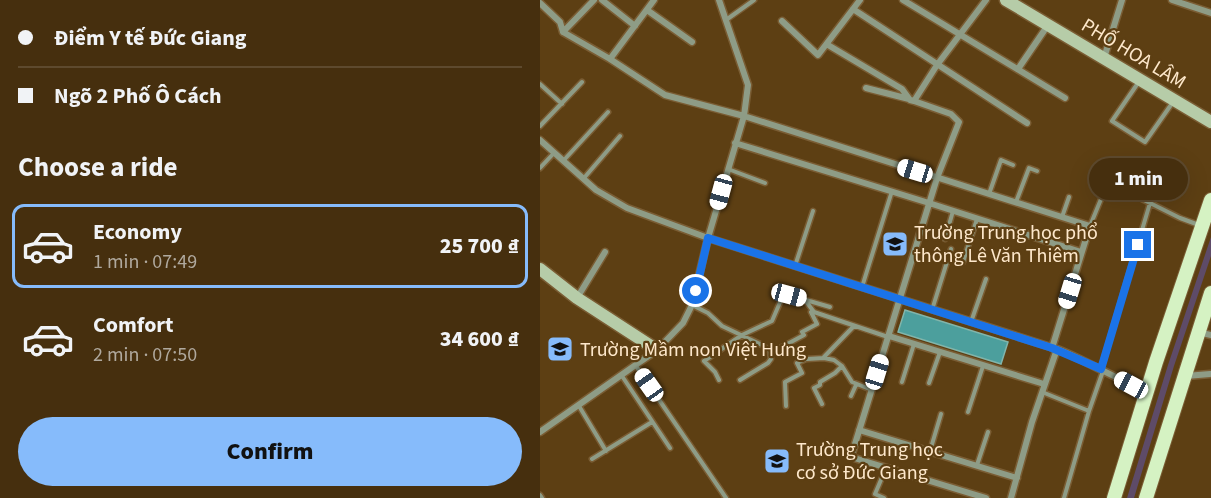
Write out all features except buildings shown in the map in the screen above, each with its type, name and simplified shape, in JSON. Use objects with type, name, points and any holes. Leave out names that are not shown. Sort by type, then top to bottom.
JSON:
[{"type":"main road","points":[[1114,498],[1211,200]]},
{"type":"main road","points":[[1146,498],[1183,377],[1204,334],[1211,293]]},
{"type":"street","points":[[563,32],[594,0]]},
{"type":"street","points":[[602,0],[635,26]]},
{"type":"street","points":[[610,59],[654,0]]},
{"type":"street","points":[[540,432],[657,350],[683,323],[692,305],[708,238],[744,116],[748,85],[719,0]]},
{"type":"street","points":[[782,21],[818,55],[828,45],[860,0]]},
{"type":"street","points":[[903,0],[1065,98]]},
{"type":"street","points":[[912,100],[986,0]]},
{"type":"street","points":[[1104,58],[1122,0]]},
{"type":"street","points":[[1172,0],[1211,13]]},
{"type":"street","name":"PHỐ HOA LÂM","points":[[1009,1],[1211,122]]},
{"type":"street","points":[[540,3],[560,22],[563,32],[665,95],[744,116],[1090,226],[1011,498]]},
{"type":"street","points":[[853,9],[1027,123]]},
{"type":"street","points":[[646,10],[692,42]]},
{"type":"street","points":[[1018,69],[1049,25]]},
{"type":"street","points":[[828,45],[902,89],[912,100]]},
{"type":"street","points":[[866,88],[912,100],[951,114],[959,122],[937,178],[851,457],[967,495],[986,498]]},
{"type":"street","points":[[540,140],[583,179],[619,204],[708,238],[1055,349],[1131,385],[1148,390]]},
{"type":"street","points":[[735,143],[1081,252]]},
{"type":"street","points":[[577,298],[605,252]]},
{"type":"street","points":[[540,270],[577,298],[657,350]]},
{"type":"street","points":[[888,336],[1044,384]]},
{"type":"street","points":[[1183,377],[1209,374]]},
{"type":"street","points":[[859,430],[1017,478]]},
{"type":"lane","points":[[726,21],[753,0]]},
{"type":"lane","points":[[1140,80],[1112,121],[1144,142],[1174,100]]},
{"type":"lane","points":[[540,126],[582,82]]},
{"type":"lane","points":[[540,84],[562,104]]},
{"type":"lane","points":[[563,161],[608,112]]},
{"type":"lane","points":[[583,179],[621,136]]},
{"type":"lane","points":[[540,168],[554,153]]},
{"type":"lane","points":[[988,194],[1001,160],[1013,165]]},
{"type":"lane","points":[[1016,203],[1029,168],[1037,171]]},
{"type":"lane","points":[[727,169],[765,183]]},
{"type":"lane","points":[[1090,226],[1108,182],[1180,218],[1202,226]]},
{"type":"lane","points":[[862,288],[892,191]]},
{"type":"lane","points":[[1061,218],[1069,197]]},
{"type":"lane","points":[[1064,498],[1150,203]]},
{"type":"lane","points":[[795,266],[813,211]]},
{"type":"lane","points":[[945,239],[953,211]]},
{"type":"lane","points":[[963,262],[977,219]]},
{"type":"lane","points":[[932,310],[951,249]]},
{"type":"lane","points":[[971,323],[986,279]]},
{"type":"lane","points":[[719,380],[715,372],[704,362],[742,336],[772,321],[782,298],[789,295],[831,307]]},
{"type":"lane","points":[[692,305],[708,313],[722,326],[770,351],[804,335],[802,332],[817,324],[805,300]]},
{"type":"lane","points":[[810,308],[814,312],[888,336]]},
{"type":"lane","points":[[824,358],[855,326]]},
{"type":"lane","points":[[902,382],[914,344]]},
{"type":"lane","points":[[780,348],[807,358],[834,360],[842,366],[856,385],[872,390]]},
{"type":"lane","points":[[740,380],[768,363],[771,359],[770,351]]},
{"type":"lane","points":[[929,383],[940,352]]},
{"type":"lane","points":[[786,406],[785,382],[802,373],[797,363],[807,358]]},
{"type":"lane","points":[[636,366],[726,498]]},
{"type":"lane","points":[[822,404],[814,388],[842,366]]},
{"type":"lane","points":[[968,412],[984,366]]},
{"type":"lane","points":[[622,376],[670,447]]},
{"type":"lane","points":[[851,396],[856,385]]},
{"type":"lane","points":[[1042,392],[1089,411]]},
{"type":"lane","points":[[579,406],[606,451]]},
{"type":"lane","points":[[930,452],[941,414]]},
{"type":"lane","points":[[591,459],[652,422]]},
{"type":"lane","points":[[977,466],[988,432]]},
{"type":"lane","points":[[884,498],[875,494],[887,468]]},
{"type":"shaded area","points":[[1211,237],[1211,256],[1174,366],[1134,498],[1127,498],[1168,365]]},
{"type":"water","points":[[905,310],[1008,342],[1001,364],[898,332]]},
{"type":"place","name":"Trường Trung học phổ thông Lê Văn Thiêm","points":[[895,244]]},
{"type":"place","name":"Trường Mầm non Việt Hưng","points":[[560,349]]},
{"type":"place","name":"Trường Trung học cơ sở Đức Giang","points":[[777,461]]},
{"type":"route","points":[[696,291],[708,238],[1052,348],[1101,369],[1138,245]]}]
